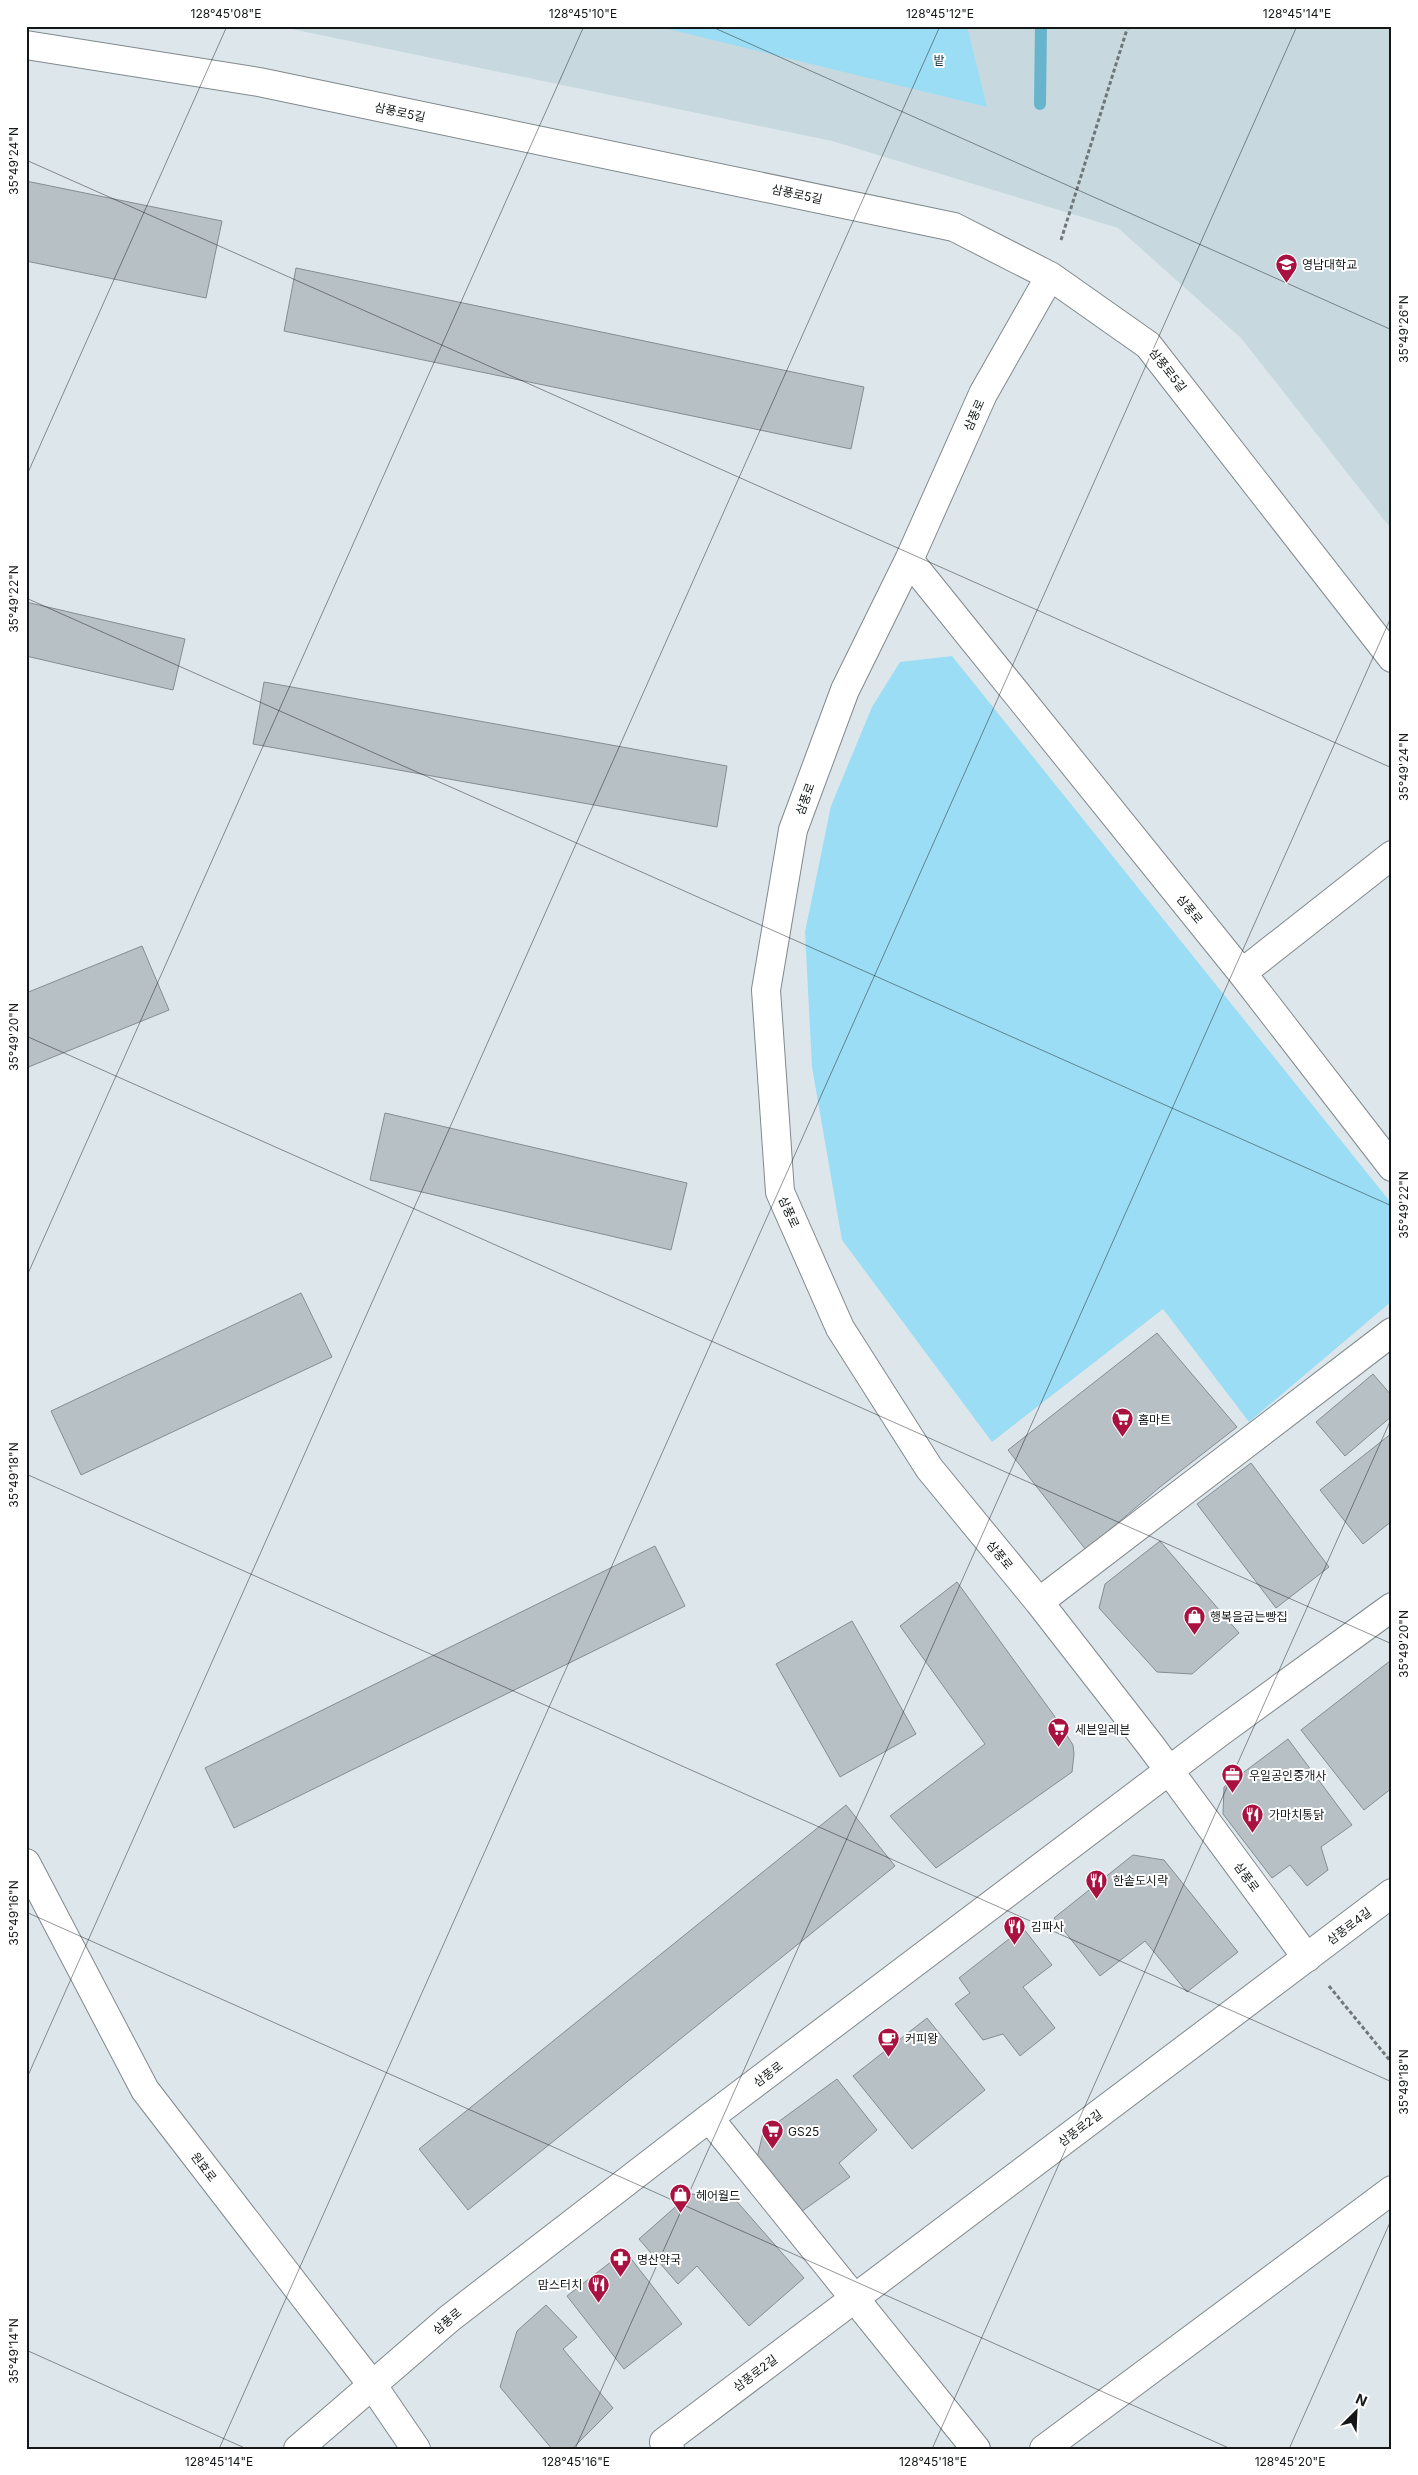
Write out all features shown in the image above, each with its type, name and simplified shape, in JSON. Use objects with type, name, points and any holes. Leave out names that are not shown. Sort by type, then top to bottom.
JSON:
[{"type":"street","name":"삼풍로5길","points":[[26,45],[259,82],[954,227],[1050,276],[1148,345],[1392,658]]},
{"type":"street","name":"삼풍로","points":[[1050,276],[983,394],[909,560],[845,690],[793,830],[766,990],[780,1192],[840,1328],[929,1468],[1039,1602],[1170,1772],[1307,1958]]},
{"type":"street","name":"삼풍로","points":[[909,560],[1242,973],[1392,1167]]},
{"type":"street","points":[[1242,973],[1392,855]]},
{"type":"street","points":[[1039,1602],[1392,1332]]},
{"type":"street","name":"삼풍로","points":[[298,2449],[450,2318],[709,2118],[1392,1607]]},
{"type":"street","name":"원효로","points":[[26,1863],[145,2090],[373,2386],[416,2449]]},
{"type":"street","name":"삼풍로4길","points":[[1307,1958],[1392,1893]]},
{"type":"street","name":"삼풍로2길","points":[[670,2449],[664,2442],[1307,1958]]},
{"type":"street","points":[[709,2118],[976,2449]]},
{"type":"street","points":[[1044,2449],[1392,2190]]},
{"type":"path","points":[[1050,276],[1128,26]]},
{"type":"path","points":[[1307,1958],[1392,2063]]},
{"type":"shaded area","name":"영남대학교","points":[[277,26],[1392,26],[1392,530],[1241,338],[1118,228],[832,141]]},
{"type":"green space","name":"밭","points":[[656,26],[967,26],[987,107]]},
{"type":"green space","points":[[952,656],[1392,1204],[1392,1301],[1249,1422],[1163,1309],[992,1442],[842,1240],[812,1067],[805,932],[831,806],[872,707],[900,662]]},
{"type":"building","points":[[26,181],[222,221],[206,298],[26,261]]},
{"type":"building","points":[[296,268],[864,387],[851,449],[284,331]]},
{"type":"building","points":[[26,602],[185,639],[173,690],[26,656]]},
{"type":"building","points":[[264,682],[727,766],[717,827],[253,744]]},
{"type":"building","points":[[142,946],[169,1010],[26,1068],[26,993]]},
{"type":"building","points":[[385,1113],[687,1183],[671,1250],[370,1180]]},
{"type":"building","points":[[301,1293],[332,1357],[81,1475],[51,1411]]},
{"type":"building","name":"홈마트","points":[[1157,1333],[1237,1427],[1160,1487],[1086,1550],[1008,1450]]},
{"type":"building","points":[[1373,1374],[1392,1396],[1392,1416],[1345,1456],[1316,1422]]},
{"type":"building","points":[[1392,1433],[1392,1521],[1363,1544],[1320,1490]]},
{"type":"building","points":[[1251,1463],[1329,1567],[1276,1608],[1197,1504]]},
{"type":"building","points":[[1160,1541],[1239,1633],[1192,1674],[1157,1672],[1099,1608],[1105,1584]]},
{"type":"building","points":[[655,1546],[685,1606],[234,1828],[205,1768]]},
{"type":"building","points":[[957,1582],[1053,1714],[1073,1745],[1074,1754],[1072,1772],[936,1868],[890,1816],[985,1744],[900,1626]]},
{"type":"building","points":[[852,1621],[916,1734],[840,1777],[776,1664]]},
{"type":"building","points":[[1390,1661],[1392,1788],[1364,1810],[1301,1730]]},
{"type":"building","points":[[1288,1739],[1352,1825],[1321,1847],[1328,1870],[1307,1886],[1290,1865],[1272,1878],[1223,1814],[1224,1787]]},
{"type":"building","points":[[846,1805],[895,1866],[468,2210],[419,2149]]},
{"type":"building","points":[[1133,1855],[1164,1860],[1238,1952],[1187,1992],[1145,1941],[1100,1976],[1054,1918]]},
{"type":"building","points":[[1023,1928],[1052,1965],[1023,1987],[1055,2028],[1020,2056],[1003,2034],[983,2040],[955,2004],[970,1993],[959,1978]]},
{"type":"building","points":[[927,2018],[985,2090],[912,2149],[853,2076]]},
{"type":"building","points":[[837,2079],[877,2130],[839,2163],[850,2177],[798,2214],[757,2158],[763,2133]]},
{"type":"building","points":[[690,2194],[732,2196],[804,2278],[749,2326],[697,2266],[678,2284],[639,2239]]},
{"type":"building","points":[[625,2251],[682,2324],[624,2369],[567,2296]]},
{"type":"building","points":[[546,2305],[577,2337],[563,2349],[613,2408],[572,2449],[552,2449],[500,2387],[517,2331]]},
{"type":"waterway","points":[[1040,104],[1041,26]]},
{"type":"place","name":"영남대학교","points":[[1286,283]]},
{"type":"place","name":"홈마트","points":[[1122,1438]]},
{"type":"place","name":"행복을굽는빵집","points":[[1194,1635]]},
{"type":"place","name":"세븐일레븐","points":[[1059,1748]]},
{"type":"place","name":"우일공인중개사","points":[[1233,1794]]},
{"type":"place","name":"가마치통닭","points":[[1253,1833]]},
{"type":"place","name":"한솥도시락","points":[[1097,1899]]},
{"type":"place","name":"김파사","points":[[1015,1945]]},
{"type":"place","name":"커피왕","points":[[889,2057]]},
{"type":"place","name":"GS25","points":[[772,2150]]},
{"type":"place","name":"헤어월드","points":[[680,2214]]},
{"type":"place","name":"명산약국","points":[[621,2278]]},
{"type":"place","name":"맘스터치","points":[[598,2303]]}]
